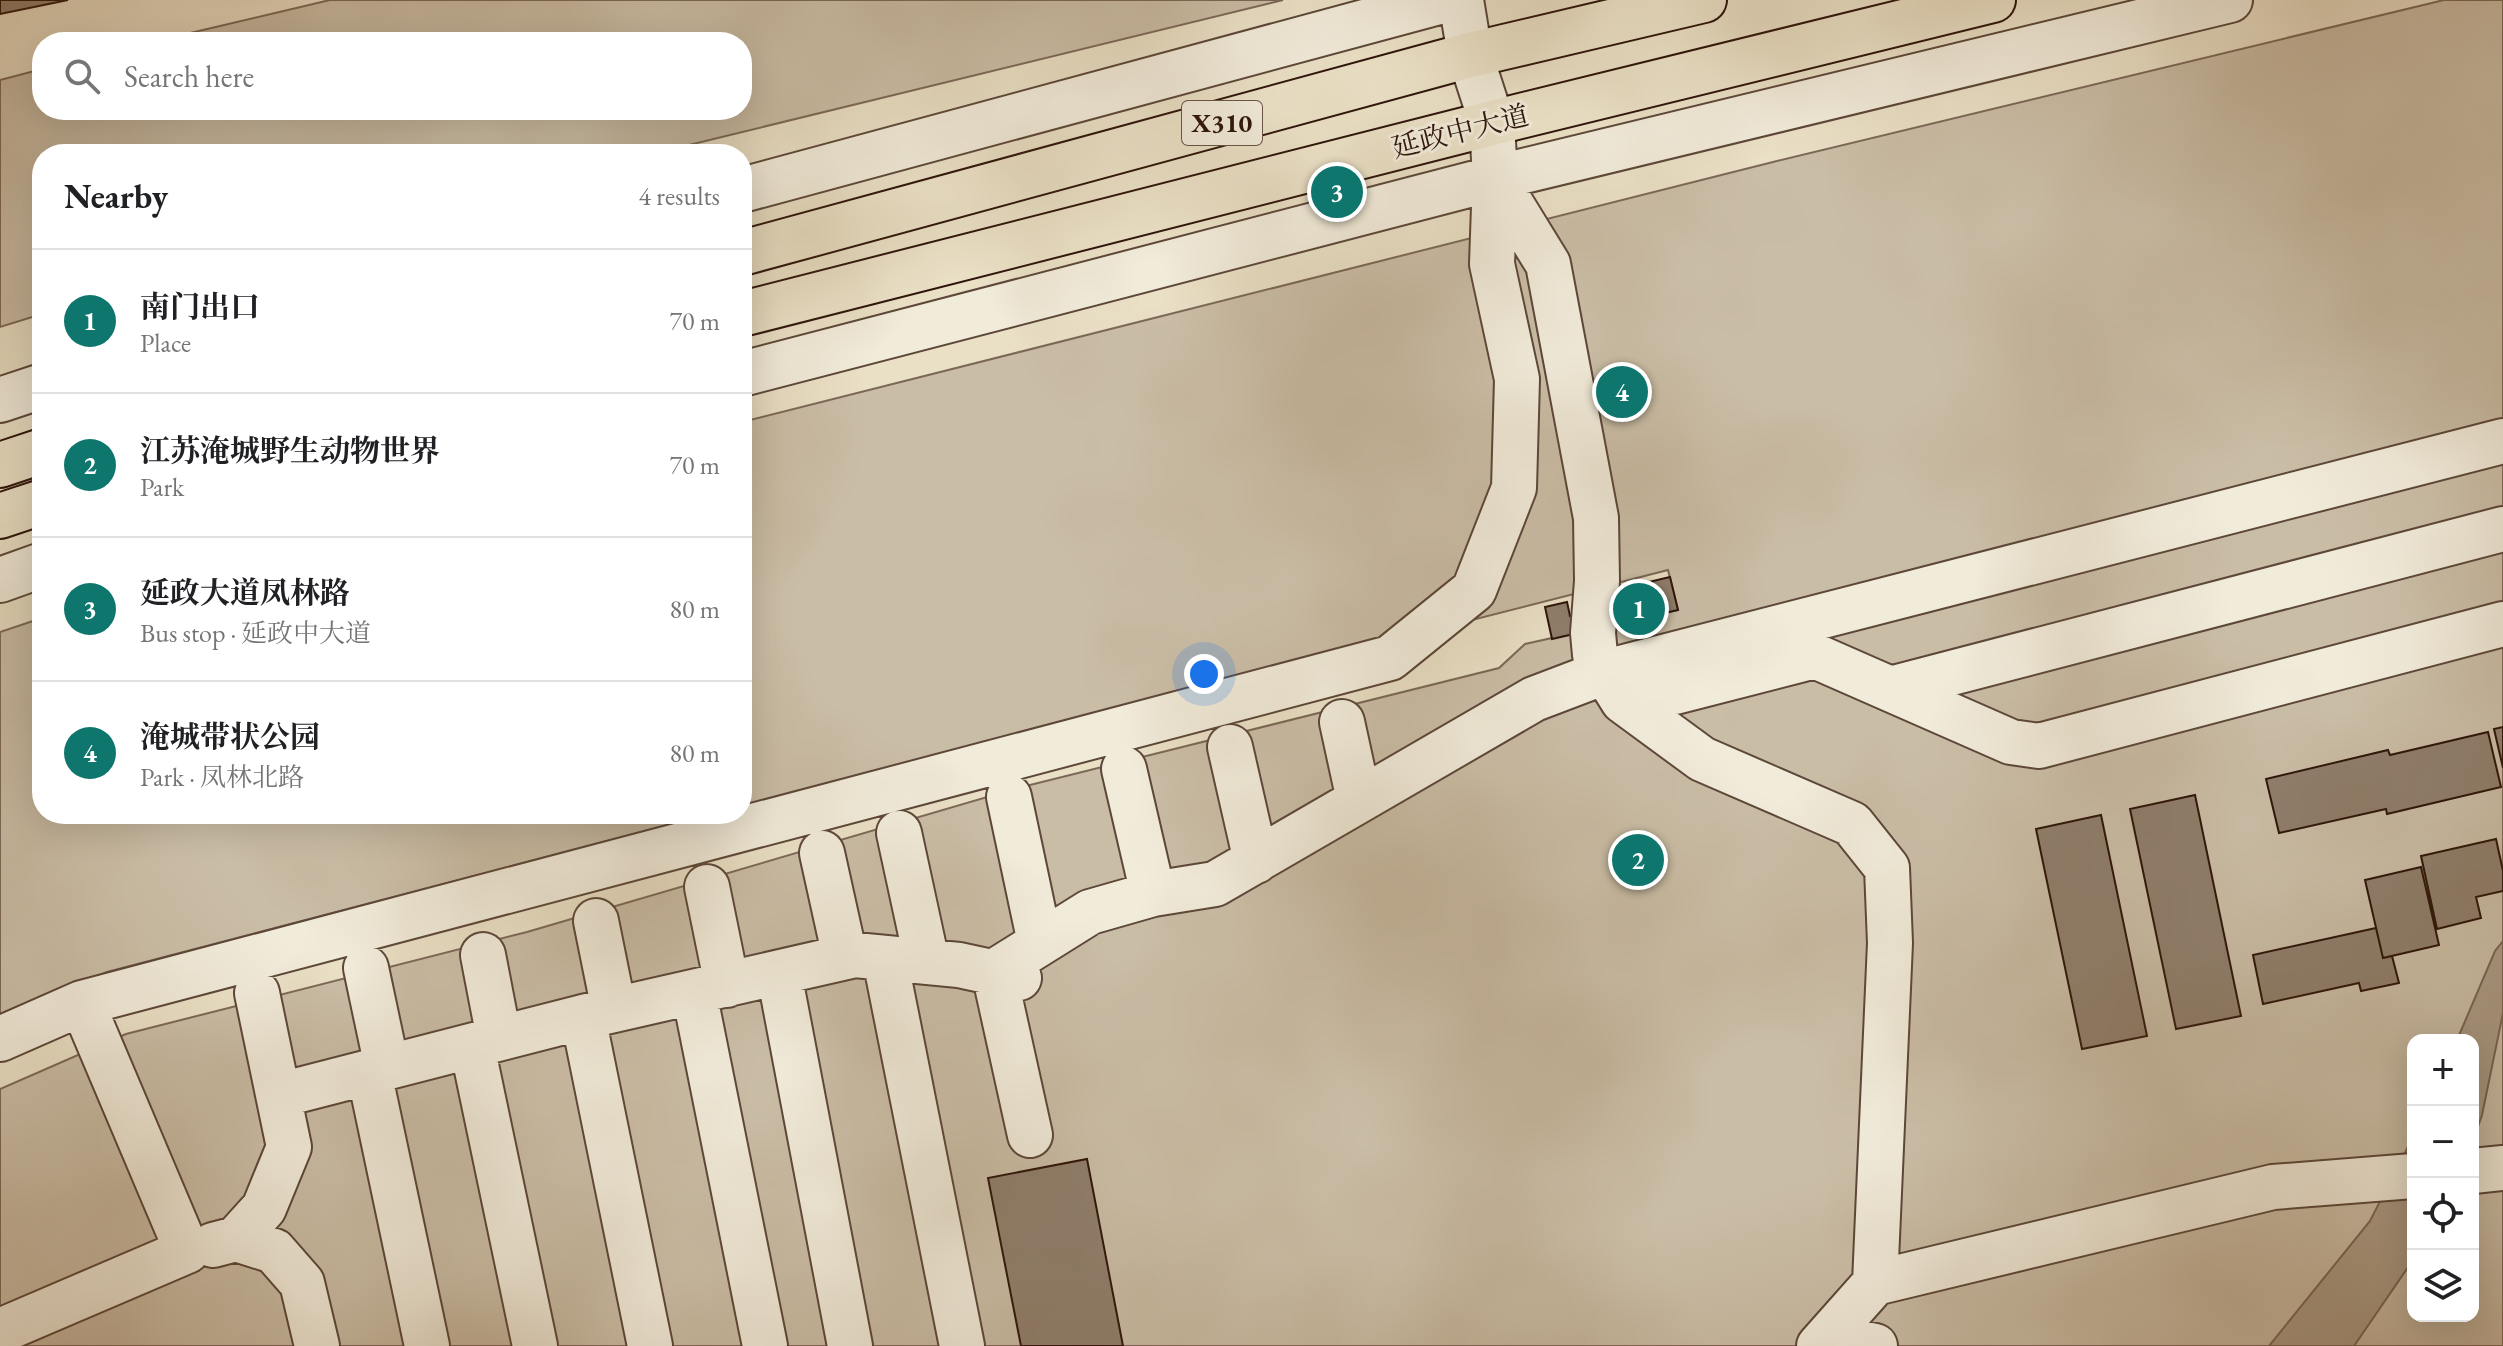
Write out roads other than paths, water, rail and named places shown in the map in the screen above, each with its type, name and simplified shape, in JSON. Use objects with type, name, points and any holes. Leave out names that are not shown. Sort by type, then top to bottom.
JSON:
[{"type":"main road","name":"X310","points":[[752,250],[1470,55],[1704,0]]},
{"type":"main road","name":"延政中大道","points":[[752,311],[1492,123],[1993,0]]},
{"type":"main road","points":[[0,465],[32,454]]},
{"type":"main road","points":[[0,516],[32,505]]},
{"type":"street","points":[[752,187],[1446,0]]},
{"type":"street","points":[[0,1039],[82,1003],[1390,658],[1474,590],[1514,488],[1517,379],[1492,264],[1495,178],[1492,123],[1470,55],[1461,0]]},
{"type":"street","points":[[752,371],[1495,178],[2230,0]]},
{"type":"street","points":[[1495,178],[1548,264],[1596,518],[1595,655],[1623,701],[1702,759],[1852,824],[1887,868],[1890,943],[1875,1283]]},
{"type":"street","points":[[0,400],[32,389]]},
{"type":"street","points":[[280,1095],[598,1014],[779,973],[886,959],[1018,964],[1090,912],[1153,894],[1215,884],[1534,699],[1605,672],[2503,441]]},
{"type":"street","points":[[1890,689],[2503,529]]},
{"type":"street","points":[[0,580],[32,569]]},
{"type":"street","points":[[1605,672],[1675,692],[1815,656],[2011,742],[2039,746],[2503,624]]},
{"type":"street","points":[[1342,722],[1359,800]]},
{"type":"street","points":[[1230,747],[1256,861]]},
{"type":"street","points":[[1124,769],[1153,894]]},
{"type":"street","points":[[1009,797],[1030,1135]]},
{"type":"street","points":[[899,833],[886,959],[962,1346]]},
{"type":"street","points":[[822,853],[886,959]]},
{"type":"street","points":[[707,887],[711,988],[765,1346]]},
{"type":"street","points":[[596,921],[598,1014],[650,1346]]},
{"type":"street","points":[[483,955],[486,1042],[535,1346]]},
{"type":"street","points":[[366,968],[378,1070],[427,1346]]},
{"type":"street","points":[[779,973],[850,1346]]},
{"type":"street","points":[[236,1239],[264,1208],[289,1147],[257,993]]},
{"type":"street","points":[[82,1003],[187,1251]]},
{"type":"street","points":[[1823,1341],[1875,1283],[2273,1187],[2407,1176]]},
{"type":"street","points":[[0,1331],[187,1251],[236,1239],[274,1251],[302,1283],[317,1346]]},
{"type":"street","points":[[1823,1341],[1875,1346]]},
{"type":"place","name":"延政大道凤林路","points":[[1337,192]]},
{"type":"place","name":"淹城带状公园","points":[[1622,392]]},
{"type":"place","name":"南门出口","points":[[1639,609]]},
{"type":"place","name":"江苏淹城野生动物世界","points":[[1638,860]]}]
